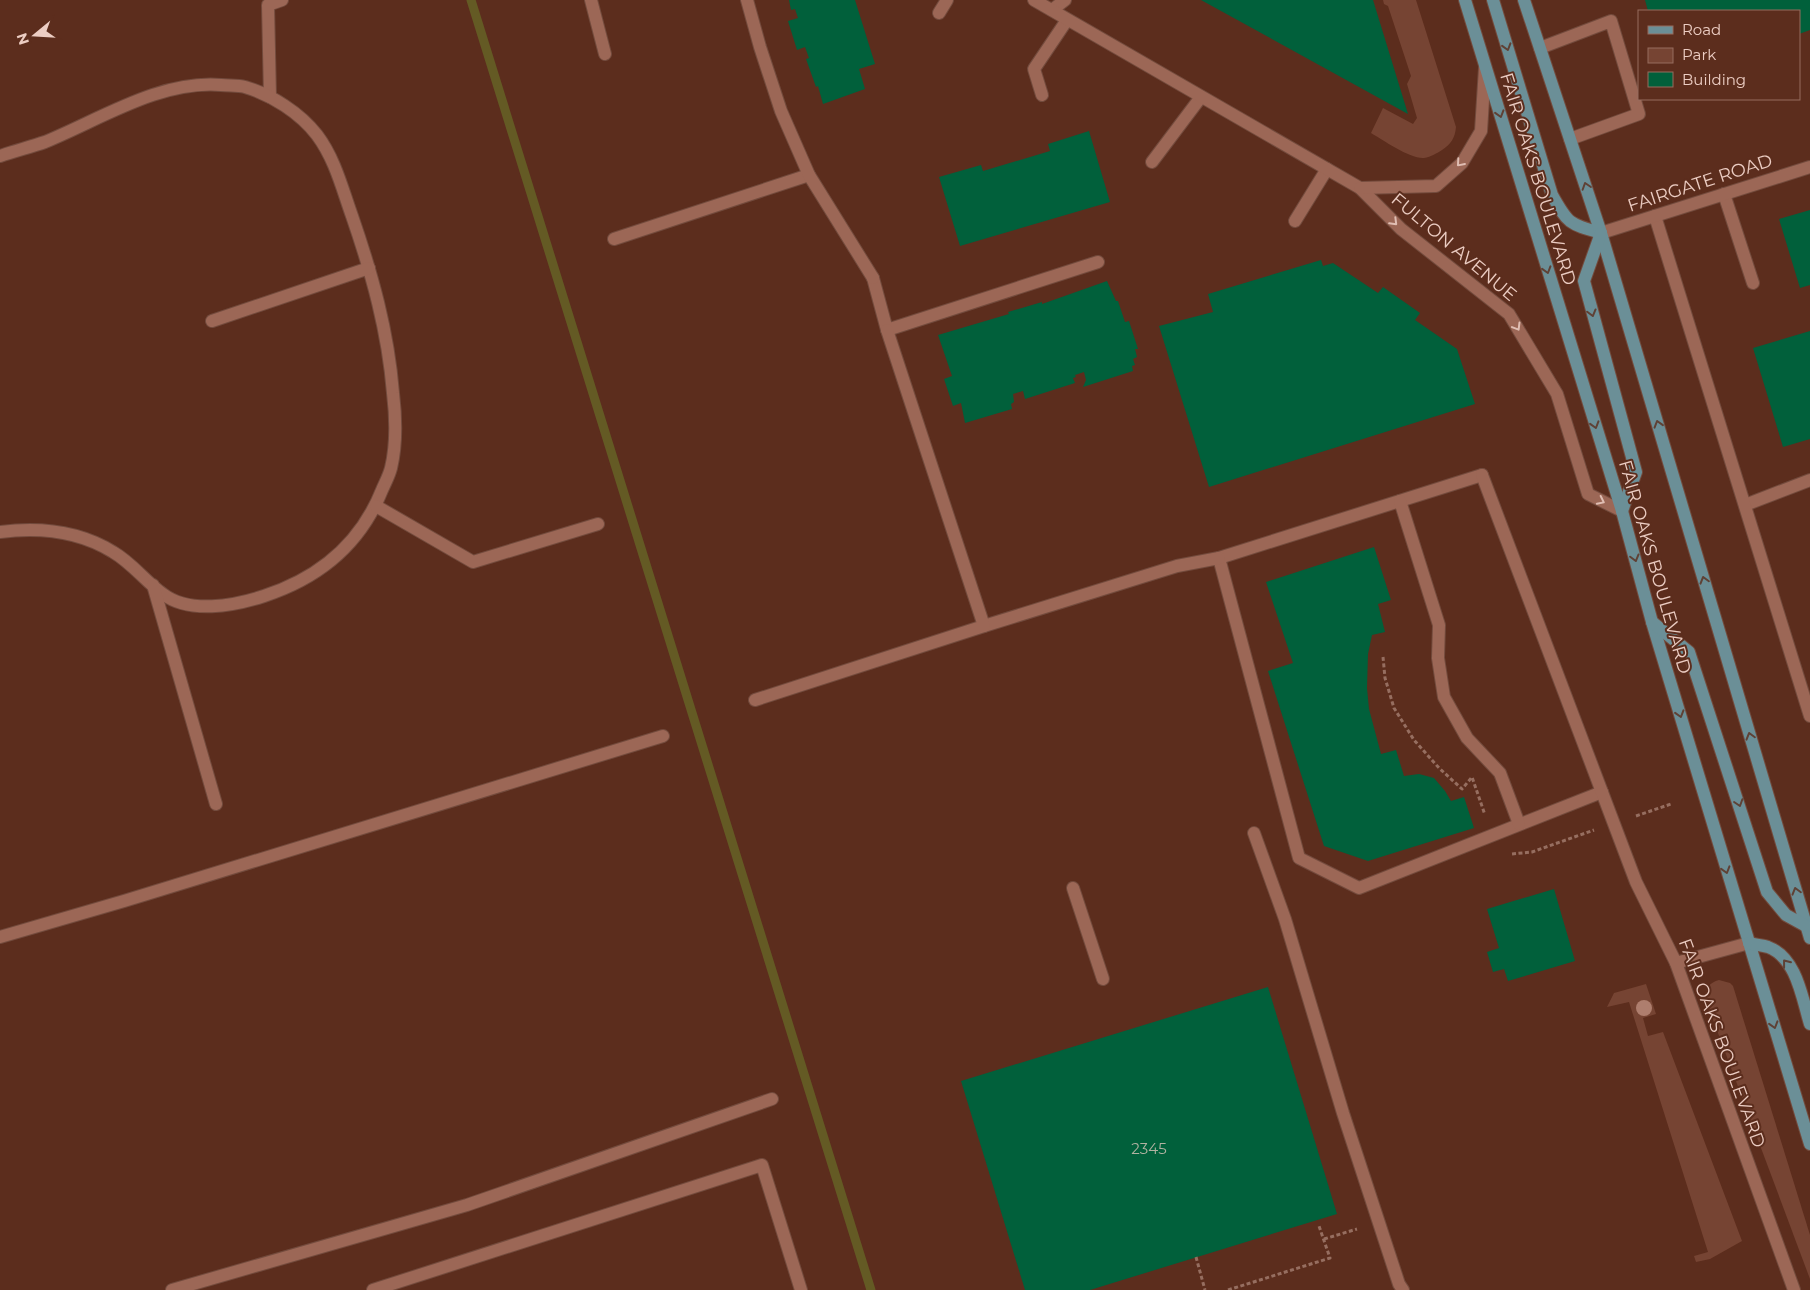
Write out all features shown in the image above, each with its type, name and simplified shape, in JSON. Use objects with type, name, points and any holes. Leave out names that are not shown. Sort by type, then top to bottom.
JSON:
[{"type":"main road","name":"FAIR OAKS BOULEVARD","points":[[1465,0],[1622,511],[1652,622],[1810,1144]]},
{"type":"main road","points":[[1493,0],[1552,195],[1564,218],[1576,226],[1601,233]]},
{"type":"main road","points":[[1524,0],[1601,233],[1809,929]]},
{"type":"main road","points":[[1601,233],[1584,281],[1636,472],[1622,511]]},
{"type":"main road","points":[[1652,622],[1689,652],[1767,892],[1786,916],[1809,929]]},
{"type":"main road","points":[[1748,944],[1768,947],[1782,957],[1794,974],[1810,1024]]},
{"type":"street","points":[[270,97],[268,5],[282,0]]},
{"type":"street","points":[[591,0],[605,54]]},
{"type":"street","points":[[748,0],[760,48],[781,111],[809,175],[873,278],[887,330],[984,626]]},
{"type":"street","points":[[939,13],[946,0]]},
{"type":"street","name":"FULTON AVENUE","points":[[1034,0],[1360,188],[1401,229],[1509,314],[1557,394],[1588,494],[1622,511]]},
{"type":"street","points":[[1052,10],[1065,0]]},
{"type":"street","points":[[1042,95],[1034,69],[1067,20]]},
{"type":"street","points":[[1540,48],[1611,21],[1639,114],[1570,139]]},
{"type":"street","name":"FULTON AVENUE","points":[[1360,188],[1436,186],[1462,163],[1481,131],[1485,68]]},
{"type":"street","points":[[0,156],[43,142],[154,94],[176,87],[202,83],[243,87],[270,97],[296,114],[316,134],[334,163],[370,268],[390,358],[396,428],[391,469],[376,506],[354,539],[326,565],[303,581],[262,597],[217,606],[202,607],[182,604],[164,595],[114,552],[82,537],[49,530],[0,532]]},
{"type":"street","points":[[1152,162],[1201,97]]},
{"type":"street","name":"FAIRGATE ROAD","points":[[1601,233],[1810,167]]},
{"type":"street","points":[[1295,221],[1328,169]]},
{"type":"street","points":[[614,239],[809,175]]},
{"type":"street","points":[[1724,194],[1753,283]]},
{"type":"street","points":[[1655,216],[1810,716]]},
{"type":"street","points":[[887,330],[1098,262]]},
{"type":"street","points":[[212,322],[370,268]]},
{"type":"street","name":"FAIR OAKS BOULEVARD","points":[[1400,501],[1482,475],[1636,882],[1676,963],[1794,1290]]},
{"type":"street","points":[[1745,505],[1810,480]]},
{"type":"street","points":[[755,700],[1177,566],[1219,558],[1400,501],[1439,625],[1438,658],[1444,698],[1467,738],[1500,773],[1518,824]]},
{"type":"street","points":[[376,506],[473,562],[598,524]]},
{"type":"street","points":[[1219,558],[1299,858],[1359,888],[1602,792]]},
{"type":"street","points":[[153,585],[216,804]]},
{"type":"street","points":[[0,936],[124,901],[663,736]]},
{"type":"street","points":[[1254,833],[1285,919],[1343,1113],[1399,1284],[1403,1290]]},
{"type":"street","points":[[1073,888],[1103,979]]},
{"type":"street","points":[[1676,963],[1748,944]]},
{"type":"street","points":[[172,1290],[467,1205],[772,1099]]},
{"type":"street","points":[[373,1290],[762,1165],[801,1290]]},
{"type":"path","points":[[1324,1240],[1358,1230],[1355,1221]]},
{"type":"path","points":[[1228,1290],[1330,1258],[1319,1226]]},
{"type":"path","points":[[1196,1257],[1205,1290]]},
{"type":"green space","points":[[1383,0],[1416,0],[1456,127],[1454,138],[1448,145],[1436,154],[1424,158],[1412,156],[1371,133],[1383,108],[1413,124],[1417,118],[1407,84],[1411,76],[1388,6],[1384,4]]},
{"type":"green space","points":[[1719,980],[1730,983],[1733,986],[1810,1235],[1810,1279],[1706,1001],[1708,988],[1712,983]]},
{"type":"green space","points":[[1646,984],[1656,1014],[1643,1018],[1648,1036],[1663,1032],[1742,1241],[1710,1259],[1696,1262],[1694,1256],[1708,1252],[1629,1002],[1607,1007],[1614,993]]},
{"type":"building","points":[[789,0],[855,0],[875,64],[859,69],[865,89],[823,104],[818,86],[816,87],[806,59],[809,58],[805,47],[797,50],[788,21],[798,18],[795,9],[791,10]]},
{"type":"building","points":[[1201,0],[1373,0],[1408,114]]},
{"type":"building","points":[[1645,0],[1810,0],[1810,30],[1800,34],[1800,10],[1648,10]]},
{"type":"building","points":[[1089,131],[1110,202],[960,246],[939,177],[981,165],[983,171],[1050,151],[1048,144]]},
{"type":"building","points":[[1810,210],[1810,285],[1800,288],[1779,219]]},
{"type":"building","points":[[1321,260],[1323,266],[1333,263],[1378,293],[1383,287],[1420,313],[1415,320],[1457,349],[1475,404],[1209,487],[1159,326],[1213,312],[1208,294]]},
{"type":"building","points":[[1107,281],[1116,301],[1118,301],[1125,322],[1129,321],[1138,349],[1135,349],[1137,357],[1133,359],[1135,365],[1132,366],[1133,371],[1083,387],[1086,380],[1084,372],[1075,375],[1076,377],[1073,378],[1075,383],[1025,399],[1023,391],[1013,394],[1014,402],[1011,404],[1012,409],[965,423],[961,403],[953,406],[944,379],[952,376],[938,335],[1009,314],[1008,312],[1042,302],[1042,304]]},
{"type":"building","points":[[1810,331],[1810,439],[1783,447],[1753,348]]},
{"type":"building","points":[[1374,547],[1391,600],[1378,604],[1385,632],[1372,635],[1368,654],[1367,688],[1369,709],[1381,754],[1396,750],[1404,776],[1419,774],[1434,778],[1451,801],[1464,797],[1474,828],[1368,861],[1324,846],[1268,671],[1293,663],[1266,582]]},
{"type":"building","points":[[1554,889],[1575,961],[1508,981],[1504,969],[1493,972],[1487,952],[1499,948],[1487,909]]},
{"type":"building","points":[[1268,987],[1337,1214],[1090,1290],[1025,1290],[961,1081]]},
{"type":"waterway","points":[[471,0],[871,1290]]}]
